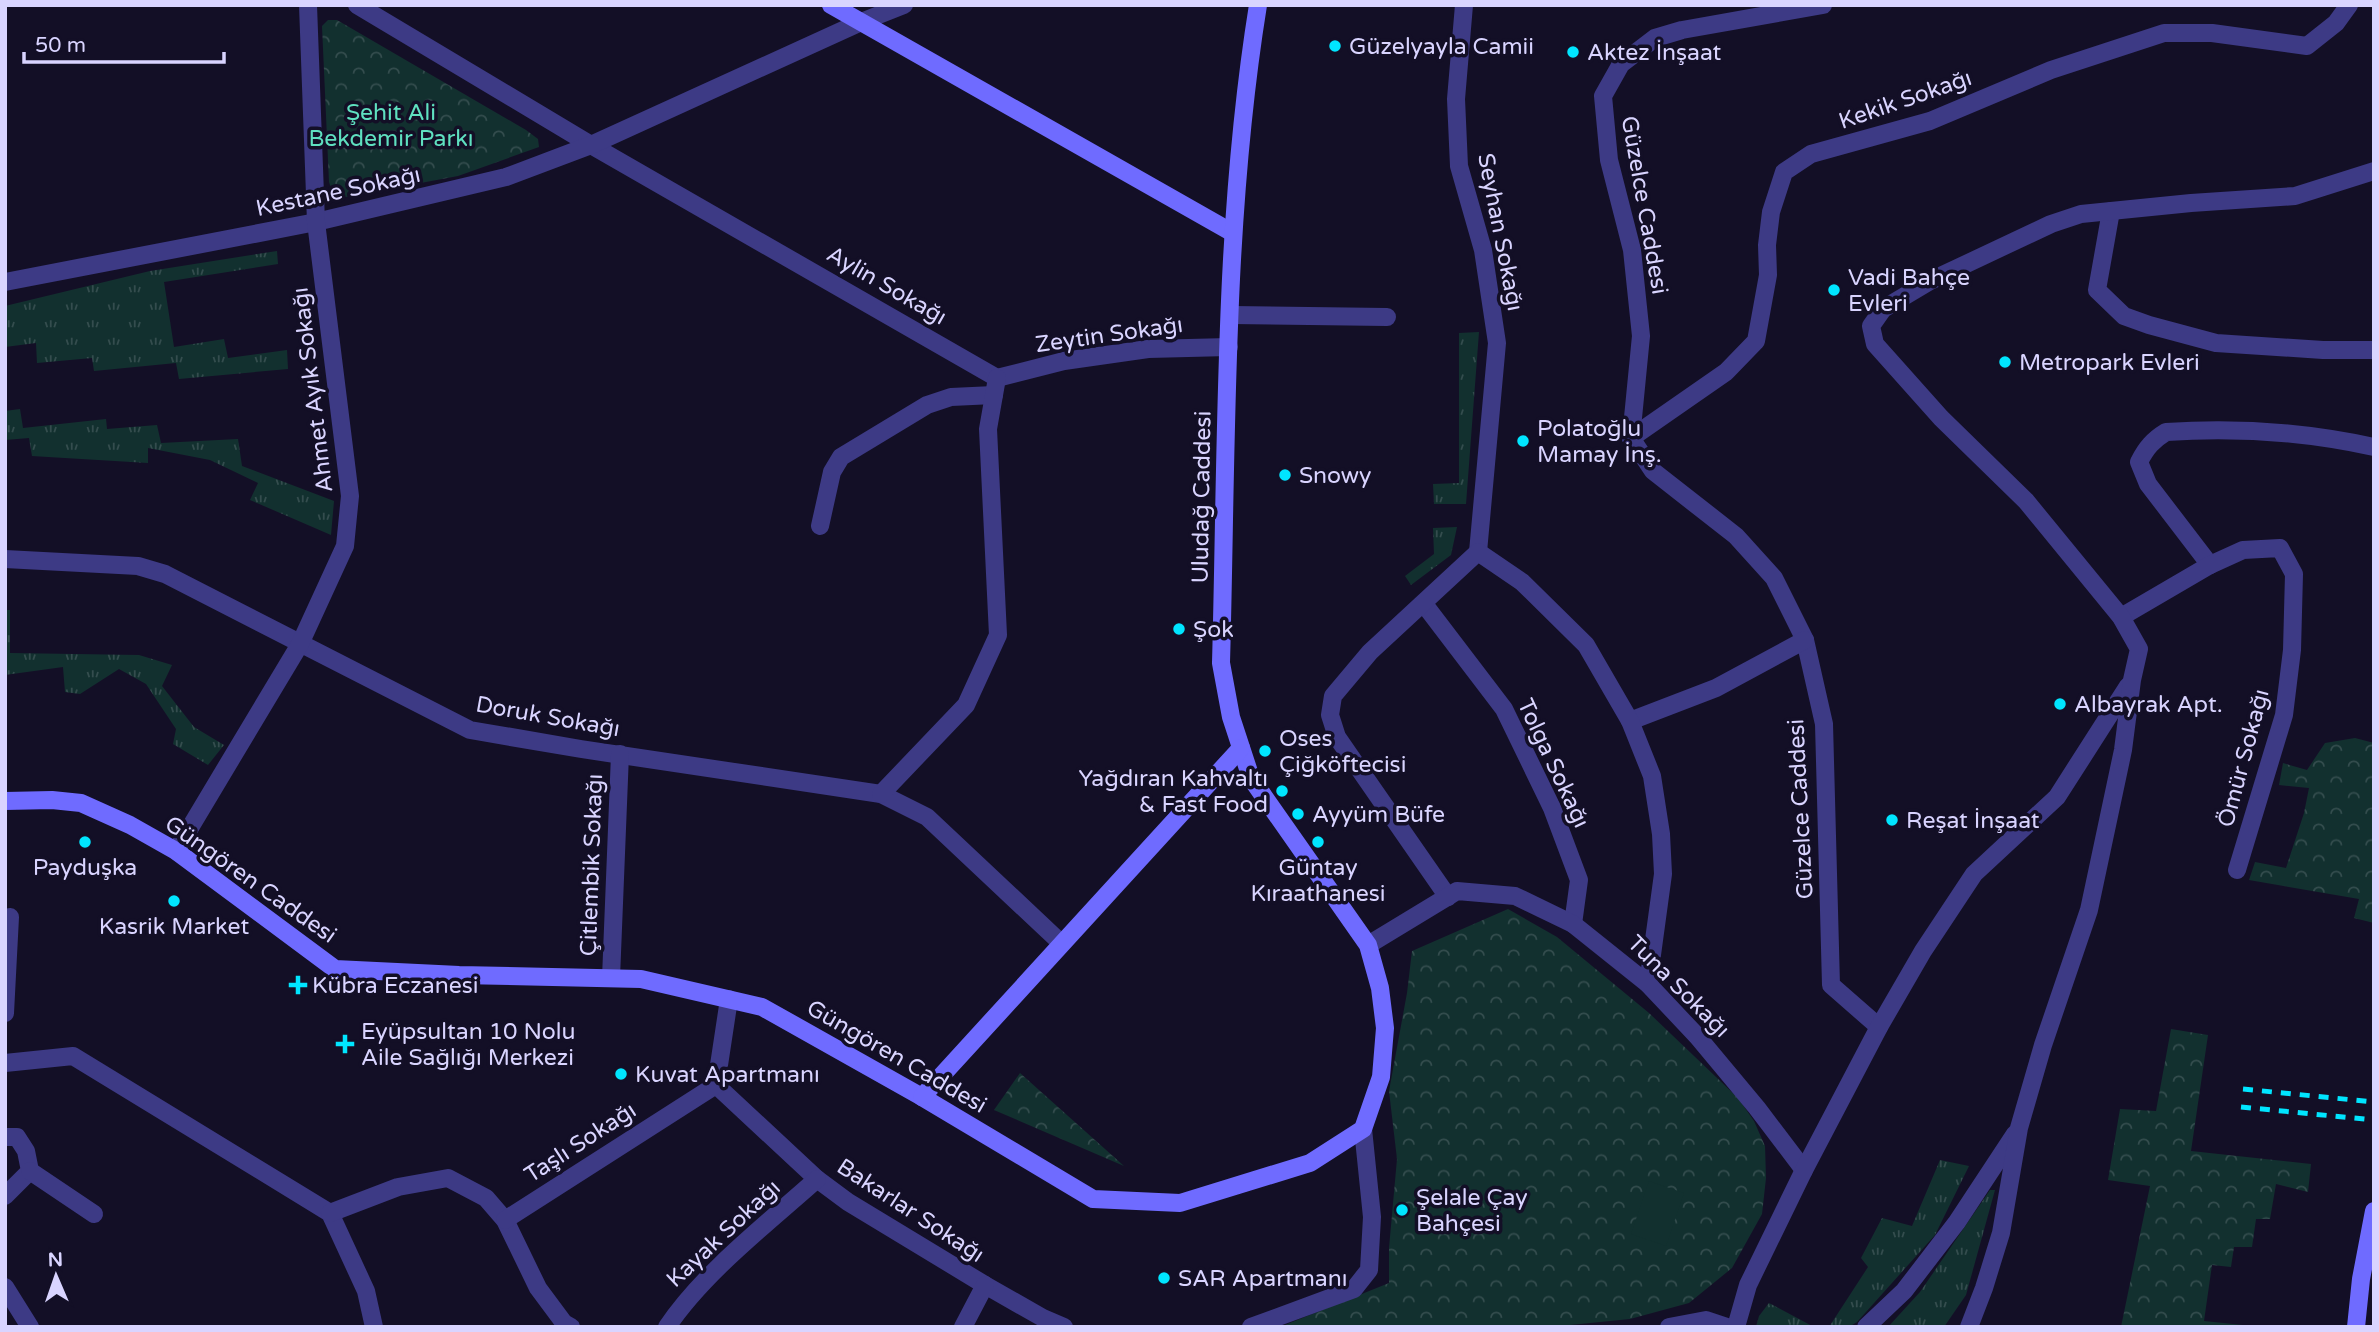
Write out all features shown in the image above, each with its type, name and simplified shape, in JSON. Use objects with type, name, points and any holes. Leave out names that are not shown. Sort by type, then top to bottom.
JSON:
[{"type":"main road","points":[[831,5],[1233,233]]},
{"type":"main road","name":"Uludağ Caddesi","points":[[1241,748],[1231,717],[1222,663],[1233,233],[1245,87],[1258,5]]},
{"type":"main road","points":[[922,1097],[1241,748],[1251,778],[1368,945],[1380,988],[1385,1028],[1381,1077],[1363,1129]]},
{"type":"main road","name":"Güngören Caddesi","points":[[5,801],[52,800],[81,803],[131,825],[176,852],[335,969],[641,979],[762,1007],[922,1097],[1093,1199],[1180,1203],[1310,1163],[1363,1129]]},
{"type":"main road","points":[[2356,1327],[2361,1279],[2373,1215]]},
{"type":"street","name":"Ahmet Ayık Sokağı","points":[[176,852],[300,644],[345,546],[351,496],[316,222],[308,5]]},
{"type":"street","name":"Aylin Sokağı","points":[[357,5],[995,386]]},
{"type":"street","name":"Kestane Sokağı","points":[[5,282],[316,222],[506,177],[592,145],[904,5]]},
{"type":"street","name":"Seyhan Sokağı","points":[[1464,5],[1456,99],[1459,166],[1483,250],[1497,343],[1478,552]]},
{"type":"street","name":"Güzelce Caddesi","points":[[1823,5],[1682,30],[1655,38],[1621,64],[1603,96],[1609,160],[1632,250],[1641,336],[1631,438],[1653,471],[1736,536],[1774,578],[1805,640],[1824,724],[1831,985],[1879,1027]]},
{"type":"street","name":"Kekik Sokağı","points":[[1631,438],[1726,372],[1756,341],[1768,275],[1767,245],[1771,212],[1784,172],[1811,154],[1930,121],[2051,70],[2164,33],[2212,33],[2307,47],[2336,23],[2349,5]]},
{"type":"street","points":[[1969,1327],[2001,1233],[2019,1129],[2043,1045],[2090,910],[2123,750],[2139,649],[2121,617],[2026,500],[1941,418],[1875,344],[1871,326],[1883,309],[1930,281],[2010,242],[2081,214],[2295,196],[2374,171]]},
{"type":"street","points":[[2111,211],[2097,290],[2124,316],[2216,343],[2323,350],[2374,350]]},
{"type":"street","points":[[1231,316],[1387,317]]},
{"type":"street","name":"Zeytin Sokağı","points":[[820,526],[832,472],[841,457],[927,405],[995,386],[1064,361],[1148,349],[1230,346]]},
{"type":"street","points":[[881,794],[966,705],[998,635],[988,429],[995,386]]},
{"type":"street","points":[[2121,617],[2210,565],[2148,484],[2139,462],[2145,449],[2155,438],[2166,432],[2251,430],[2374,447]]},
{"type":"street","name":"Ömür Sokağı","points":[[2210,565],[2243,550],[2280,548],[2294,574],[2292,650],[2284,715],[2237,870]]},
{"type":"street","points":[[1448,897],[1337,737],[1329,715],[1333,696],[1370,652],[1478,552],[1522,582],[1586,645],[1630,721],[1652,776],[1661,834],[1662,874],[1648,984]]},
{"type":"street","name":"Doruk Sokağı","points":[[5,559],[138,566],[165,574],[470,730],[881,794],[927,817],[1062,943]]},
{"type":"street","name":"Tolga Sokağı","points":[[1424,604],[1504,709],[1552,808],[1579,880],[1573,924]]},
{"type":"street","points":[[1630,721],[1716,688],[1805,640]]},
{"type":"street","points":[[1736,1327],[1748,1285],[1804,1170],[1879,1027],[1923,951],[1974,874],[2057,797],[2132,680]]},
{"type":"street","name":"Çitlembik Sokağı","points":[[611,978],[620,754]]},
{"type":"street","name":"Tuna Sokağı","points":[[1368,945],[1457,891],[1515,896],[1573,924],[1648,984],[1730,1073],[1804,1170]]},
{"type":"street","points":[[5,1013],[10,917]]},
{"type":"street","points":[[716,1085],[729,999]]},
{"type":"street","points":[[5,1063],[73,1056],[330,1213],[366,1291],[374,1327]]},
{"type":"street","name":"Bakarlar Sokağı","points":[[716,1085],[817,1179],[848,1202],[985,1285],[1064,1327]]},
{"type":"street","name":"Taşlı Sokağı","points":[[505,1220],[716,1085]]},
{"type":"street","points":[[1251,1327],[1354,1289],[1369,1270],[1372,1217],[1363,1129]]},
{"type":"street","points":[[1867,1327],[1904,1291],[1950,1231],[2019,1129]]},
{"type":"street","points":[[5,1137],[17,1137],[26,1151],[30,1171],[94,1214]]},
{"type":"street","points":[[5,1196],[30,1171]]},
{"type":"street","points":[[330,1213],[398,1187],[448,1178],[486,1198],[505,1220],[538,1288],[564,1323],[570,1327]]},
{"type":"street","name":"Kayak Sokağı","points":[[667,1327],[680,1307],[729,1258],[817,1179]]},
{"type":"street","points":[[962,1327],[985,1285]]},
{"type":"street","points":[[5,1287],[30,1327]]},
{"type":"street","points":[[1669,1327],[1706,1320],[1727,1327]]},
{"type":"green space","name":"Şehit Ali Bekdemir Parkı","points":[[328,20],[337,20],[526,130],[538,139],[539,147],[458,176],[335,199],[329,182],[322,26]]},
{"type":"green space","points":[[277,251],[278,264],[164,282],[174,347],[224,339],[228,358],[287,350],[288,369],[179,379],[176,363],[94,371],[92,358],[37,363],[36,343],[5,347],[5,306],[150,271]]},
{"type":"green space","points":[[1479,332],[1466,504],[1434,504],[1433,484],[1459,483],[1459,333]]},
{"type":"green space","points":[[20,409],[23,428],[106,419],[107,429],[157,425],[161,443],[238,439],[242,466],[334,501],[331,535],[250,500],[258,483],[210,460],[148,448],[148,463],[32,456],[29,438],[5,440],[5,411]]},
{"type":"green space","points":[[1457,527],[1451,555],[1411,585],[1405,576],[1434,554],[1433,528]]},
{"type":"green space","points":[[5,610],[10,610],[10,653],[139,655],[172,665],[162,686],[194,727],[224,745],[208,765],[173,744],[176,729],[146,684],[119,669],[80,694],[65,692],[63,667],[5,675]]},
{"type":"green space","points":[[2355,738],[2374,743],[2374,923],[2354,918],[2359,899],[2249,880],[2255,862],[2286,868],[2304,813],[2309,788],[2279,785],[2283,763],[2307,770],[2325,743]]},
{"type":"green space","points":[[1508,909],[1557,937],[1649,1013],[1738,1098],[1754,1121],[1765,1146],[1766,1178],[1762,1214],[1732,1268],[1689,1303],[1630,1319],[1550,1327],[1280,1327],[1389,1283],[1389,1248],[1397,1159],[1389,1091],[1412,951]]},
{"type":"green space","points":[[2171,1029],[2208,1035],[2191,1151],[2311,1164],[2308,1192],[2276,1184],[2270,1219],[2256,1219],[2252,1247],[2234,1247],[2231,1267],[2212,1265],[2204,1321],[2262,1327],[2121,1327],[2150,1186],[2108,1180],[2120,1109],[2156,1111]]},
{"type":"green space","points":[[1020,1073],[1124,1166],[994,1110]]},
{"type":"green space","points":[[1940,1160],[1969,1166],[1935,1235],[1857,1322],[1849,1327],[1829,1327],[1868,1267],[1861,1258],[1882,1218],[1912,1226]]},
{"type":"green space","points":[[1649,1181],[1684,1193],[1666,1246],[1631,1234]]},
{"type":"green space","points":[[1990,1190],[1995,1190],[1966,1295],[1944,1327],[1888,1327],[1920,1292]]},
{"type":"green space","points":[[1769,1303],[1814,1327],[1756,1327],[1759,1316]]},
{"type":"railway","points":[[2243,1089],[2374,1102]]},
{"type":"railway","points":[[2241,1107],[2374,1120]]},
{"type":"place","name":"Güzelyayla Camii","points":[[1335,46]]},
{"type":"place","name":"Aktez İnşaat","points":[[1573,52]]},
{"type":"place","name":"Vadi Bahçe Evleri","points":[[1834,290]]},
{"type":"place","name":"Metropark Evleri","points":[[2005,362]]},
{"type":"place","name":"Polatoğlu Mamay İnş.","points":[[1523,441]]},
{"type":"place","name":"Snowy","points":[[1285,475]]},
{"type":"place","name":"Şok","points":[[1179,629]]},
{"type":"place","name":"Albayrak Apt.","points":[[2060,704]]},
{"type":"place","name":"Oses Çiğköftecisi","points":[[1265,751]]},
{"type":"place","name":"Yağdıran Kahvaltı & Fast Food","points":[[1282,791]]},
{"type":"place","name":"Ayyüm Büfe","points":[[1298,814]]},
{"type":"place","name":"Reşat İnşaat","points":[[1892,820]]},
{"type":"place","name":"Payduşka","points":[[85,842]]},
{"type":"place","name":"Güntay Kıraathanesi","points":[[1318,842]]},
{"type":"place","name":"Kasrik Market","points":[[174,901]]},
{"type":"place","name":"Kübra Eczanesi","points":[[298,985]]},
{"type":"place","name":"Eyüpsultan 10 Nolu Aile Sağlığı Merkezi","points":[[345,1044]]},
{"type":"place","name":"Kuvat Apartmanı","points":[[621,1074]]},
{"type":"place","name":"Şelale Çay Bahçesi","points":[[1402,1210]]},
{"type":"place","name":"SAR Apartmanı","points":[[1164,1278]]}]
